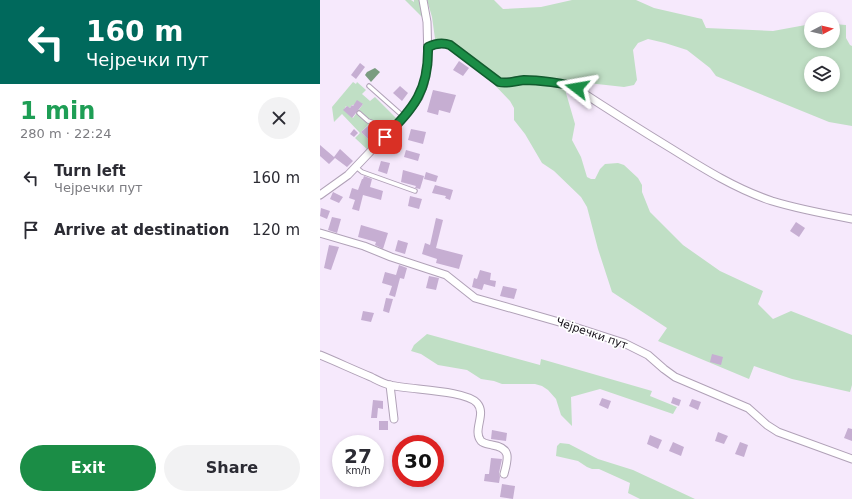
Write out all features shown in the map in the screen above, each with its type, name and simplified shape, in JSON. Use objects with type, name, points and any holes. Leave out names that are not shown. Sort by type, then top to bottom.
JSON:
[{"type":"street","points":[[320,195],[334,186],[356,167],[404,117],[419,97],[424,84],[428,60],[427,22],[423,0]]},
{"type":"street","points":[[428,47],[441,42],[450,45],[499,82],[505,83],[524,80],[562,84],[574,87],[696,164],[742,189],[772,201],[796,208],[852,219]]},
{"type":"street","name":"Чејречки пут","points":[[320,233],[364,246],[391,257],[446,275],[475,298],[582,328],[624,343],[648,355],[664,369],[676,376],[748,408],[767,425],[778,432],[852,459]]},
{"type":"street","points":[[320,355],[390,385],[457,395],[476,402],[480,409],[478,431],[480,440],[485,444],[500,446],[505,450],[508,459],[504,474]]},
{"type":"street","points":[[390,385],[394,419]]},
{"type":"lane","points":[[369,86],[404,117]]},
{"type":"lane","points":[[359,113],[368,121],[374,123],[385,137]]},
{"type":"lane","points":[[356,167],[362,172],[414,191]]},
{"type":"shaded area","points":[[405,0],[411,0],[414,2],[414,0],[423,0],[426,21]]},
{"type":"shaded area","points":[[427,0],[494,0],[503,9],[541,7],[572,0],[636,0],[654,8],[702,19],[706,28],[773,31],[804,25],[804,48],[840,48],[840,25],[846,25],[846,38],[852,46],[852,126],[829,122],[716,76],[710,68],[687,50],[648,39],[638,43],[633,50],[637,80],[634,85],[624,87],[566,82],[566,93],[575,124],[572,140],[581,157],[587,177],[595,179],[600,169],[605,164],[618,163],[624,165],[638,178],[642,185],[642,192],[650,212],[683,245],[720,271],[763,291],[758,304],[773,319],[791,311],[852,335],[852,385],[850,392],[792,379],[754,366],[749,379],[658,341],[667,328],[612,292],[598,249],[587,207],[581,197],[554,171],[542,163],[525,134],[514,120],[514,108],[510,101],[487,77],[446,46],[436,46],[432,17]]},
{"type":"shaded area","points":[[375,68],[380,72],[371,82],[365,75],[367,72]]},
{"type":"shaded area","points":[[353,82],[356,84],[357,82],[366,90],[362,94],[370,101],[375,97],[398,120],[369,151],[355,138],[360,133],[342,114],[334,122],[332,107]],"holes":[[[363,104],[353,118],[344,110],[346,106],[350,108],[352,105]],[[370,123],[377,130],[368,139],[361,132]]]},
{"type":"shaded area","points":[[427,334],[540,365],[541,359],[652,391],[650,396],[677,407],[673,414],[600,389],[571,397],[572,426],[561,415],[556,399],[542,386],[535,384],[502,384],[481,379],[467,370],[438,365],[421,354],[411,351],[414,345]]},
{"type":"shaded area","points":[[560,443],[569,444],[598,459],[633,470],[695,499],[640,499],[628,493],[630,483],[599,469],[587,467],[578,461],[556,456],[557,446]]},
{"type":"building","points":[[459,61],[469,68],[463,76],[453,70]]},
{"type":"building","points":[[360,63],[365,67],[356,79],[351,75]]},
{"type":"building","points":[[400,86],[408,93],[402,101],[393,93]]},
{"type":"building","points":[[433,90],[456,95],[450,113],[439,110],[438,115],[427,112]]},
{"type":"building","points":[[357,100],[363,104],[352,118],[343,110],[347,106],[350,108],[352,105],[353,106]]},
{"type":"building","points":[[369,125],[376,131],[368,139],[361,132]]},
{"type":"building","points":[[354,129],[358,133],[354,137],[350,134]]},
{"type":"building","points":[[411,129],[426,132],[423,144],[408,140]]},
{"type":"building","points":[[320,145],[334,157],[340,149],[353,161],[347,167],[335,158],[329,164],[320,156]]},
{"type":"building","points":[[406,150],[420,154],[418,161],[404,157]]},
{"type":"building","points":[[381,161],[390,163],[387,174],[378,171]]},
{"type":"building","points":[[403,170],[424,176],[420,189],[415,188],[416,186],[401,182]]},
{"type":"building","points":[[426,172],[438,176],[436,182],[424,179]]},
{"type":"building","points":[[364,176],[372,179],[370,187],[383,191],[381,200],[363,195],[359,211],[352,209],[355,200],[349,198],[352,188],[358,190]]},
{"type":"building","points":[[435,185],[453,190],[450,200],[445,198],[446,196],[432,193]]},
{"type":"building","points":[[333,192],[343,197],[339,203],[330,199]]},
{"type":"building","points":[[410,196],[422,199],[419,209],[408,206]]},
{"type":"building","points":[[321,208],[330,211],[327,219],[320,216]]},
{"type":"building","points":[[332,217],[341,219],[337,233],[328,230]]},
{"type":"building","points":[[436,218],[443,220],[436,248],[463,255],[459,269],[436,263],[437,259],[422,254],[425,243],[430,245]]},
{"type":"building","points":[[796,222],[805,228],[799,237],[790,231]]},
{"type":"building","points":[[361,225],[388,233],[383,249],[375,245],[376,242],[358,237]]},
{"type":"building","points":[[398,240],[408,243],[405,254],[395,251]]},
{"type":"building","points":[[329,245],[339,247],[331,270],[324,268]]},
{"type":"building","points":[[399,265],[407,268],[404,279],[400,278],[395,297],[389,295],[392,286],[382,283],[385,272],[396,275]]},
{"type":"building","points":[[480,270],[491,273],[490,280],[496,281],[495,287],[484,284],[482,290],[472,287],[474,278],[477,279]]},
{"type":"building","points":[[429,276],[439,278],[436,290],[426,288]]},
{"type":"building","points":[[503,286],[517,289],[514,299],[500,296]]},
{"type":"building","points":[[386,298],[393,299],[389,313],[383,311]]},
{"type":"building","points":[[363,311],[374,313],[371,322],[361,320]]},
{"type":"building","points":[[712,354],[723,357],[721,365],[710,362]]},
{"type":"building","points":[[673,397],[681,400],[679,406],[671,403]]},
{"type":"building","points":[[602,398],[611,401],[608,409],[599,405]]},
{"type":"building","points":[[692,399],[701,402],[698,410],[689,406]]},
{"type":"building","points":[[373,400],[383,401],[383,409],[378,408],[377,418],[371,418]]},
{"type":"building","points":[[379,421],[388,421],[388,430],[379,430]]},
{"type":"building","points":[[848,428],[852,429],[852,441],[844,438]]},
{"type":"building","points":[[492,430],[507,433],[506,441],[491,439]]},
{"type":"building","points":[[718,432],[728,436],[724,444],[715,441]]},
{"type":"building","points":[[650,435],[662,440],[658,449],[647,444]]},
{"type":"building","points":[[673,442],[684,447],[681,456],[669,451]]},
{"type":"building","points":[[740,442],[748,445],[744,457],[735,454]]},
{"type":"building","points":[[491,458],[502,459],[499,473],[499,483],[484,481],[485,474],[489,474]]},
{"type":"building","points":[[502,484],[515,486],[513,499],[500,497]]},
{"type":"route","points":[[385,137],[409,111],[419,97],[426,75],[428,47],[436,43],[441,42],[450,45],[499,82],[505,83],[524,80],[569,85],[577,88]]}]
